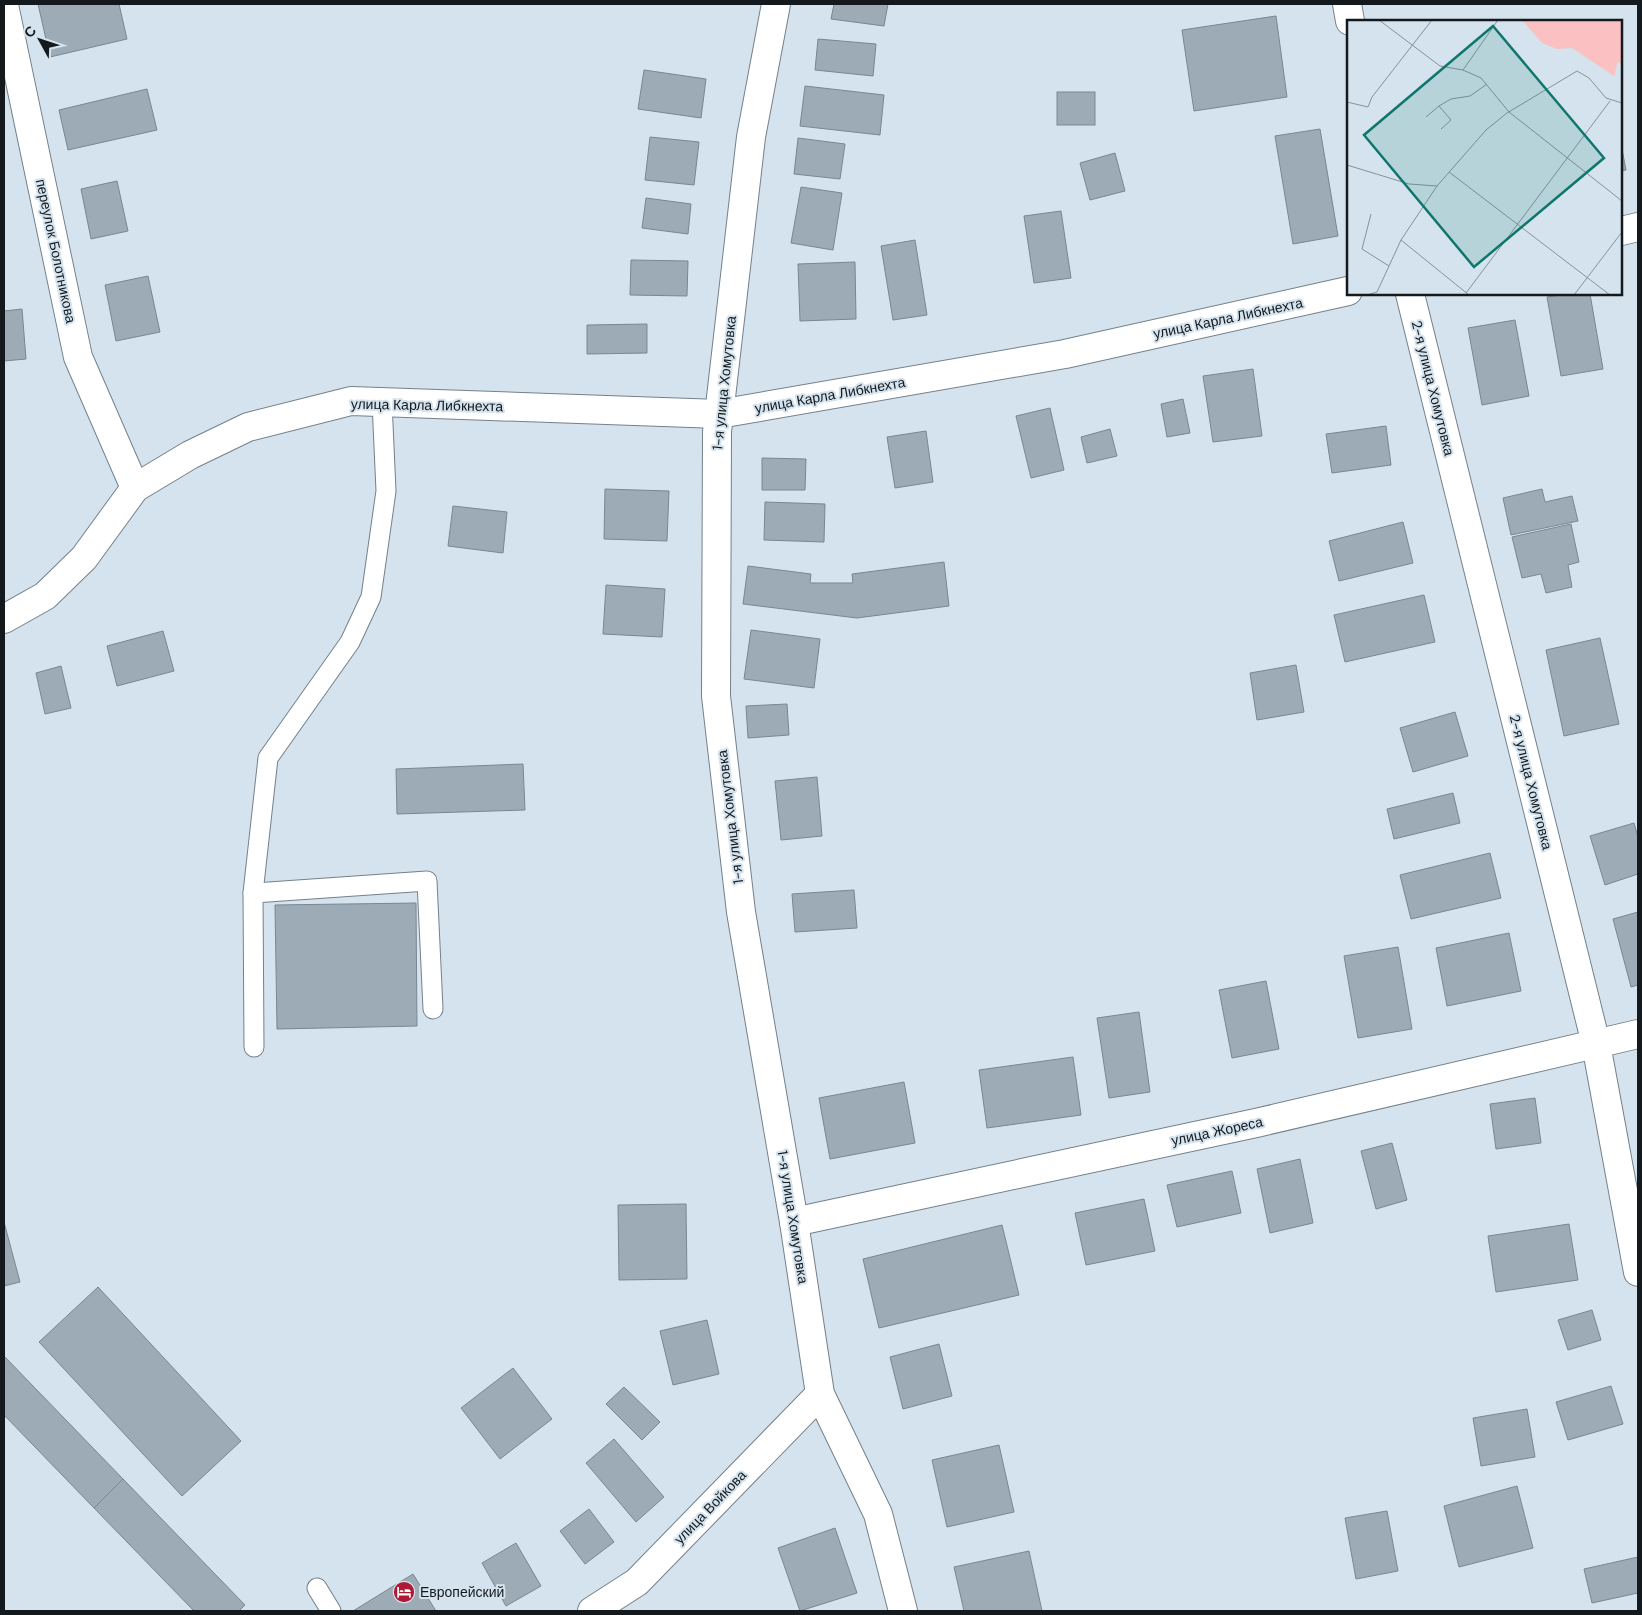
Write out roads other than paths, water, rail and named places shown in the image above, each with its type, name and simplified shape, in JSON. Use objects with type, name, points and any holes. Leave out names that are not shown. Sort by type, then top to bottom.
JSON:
[{"type":"street","name":"1-я улица Хомутовка","points":[[776,4],[751,137],[720,414],[717,456],[716,696],[741,912],[794,1222],[820,1394],[878,1514],[903,1611]]},
{"type":"street","points":[[1347,4],[1350,20]]},
{"type":"street","name":"переулок Болотникова","points":[[4,6],[78,357],[135,488]]},
{"type":"street","points":[[1622,231],[1638,227]]},
{"type":"street","name":"улица Карла Либкнехта","points":[[135,488],[190,455],[248,427],[351,401],[720,414],[1065,354],[1347,292]]},
{"type":"street","name":"2-я улица Хомутовка","points":[[1410,295],[1596,1044],[1638,1272]]},
{"type":"street","points":[[4,619],[45,596],[84,558],[135,488]]},
{"type":"street","name":"улица Жореса","points":[[794,1222],[1256,1123],[1638,1034]]},
{"type":"street","name":"улица Войкова","points":[[592,1611],[637,1582],[820,1394]]},
{"type":"lane","points":[[254,1047],[253,893],[268,758],[350,642],[371,598],[386,491],[382,402]]},
{"type":"lane","points":[[253,893],[427,880],[433,1009]]},
{"type":"lane","points":[[317,1588],[331,1611]]},
{"type":"place","name":"Европейский","points":[[404,1592]]}]
